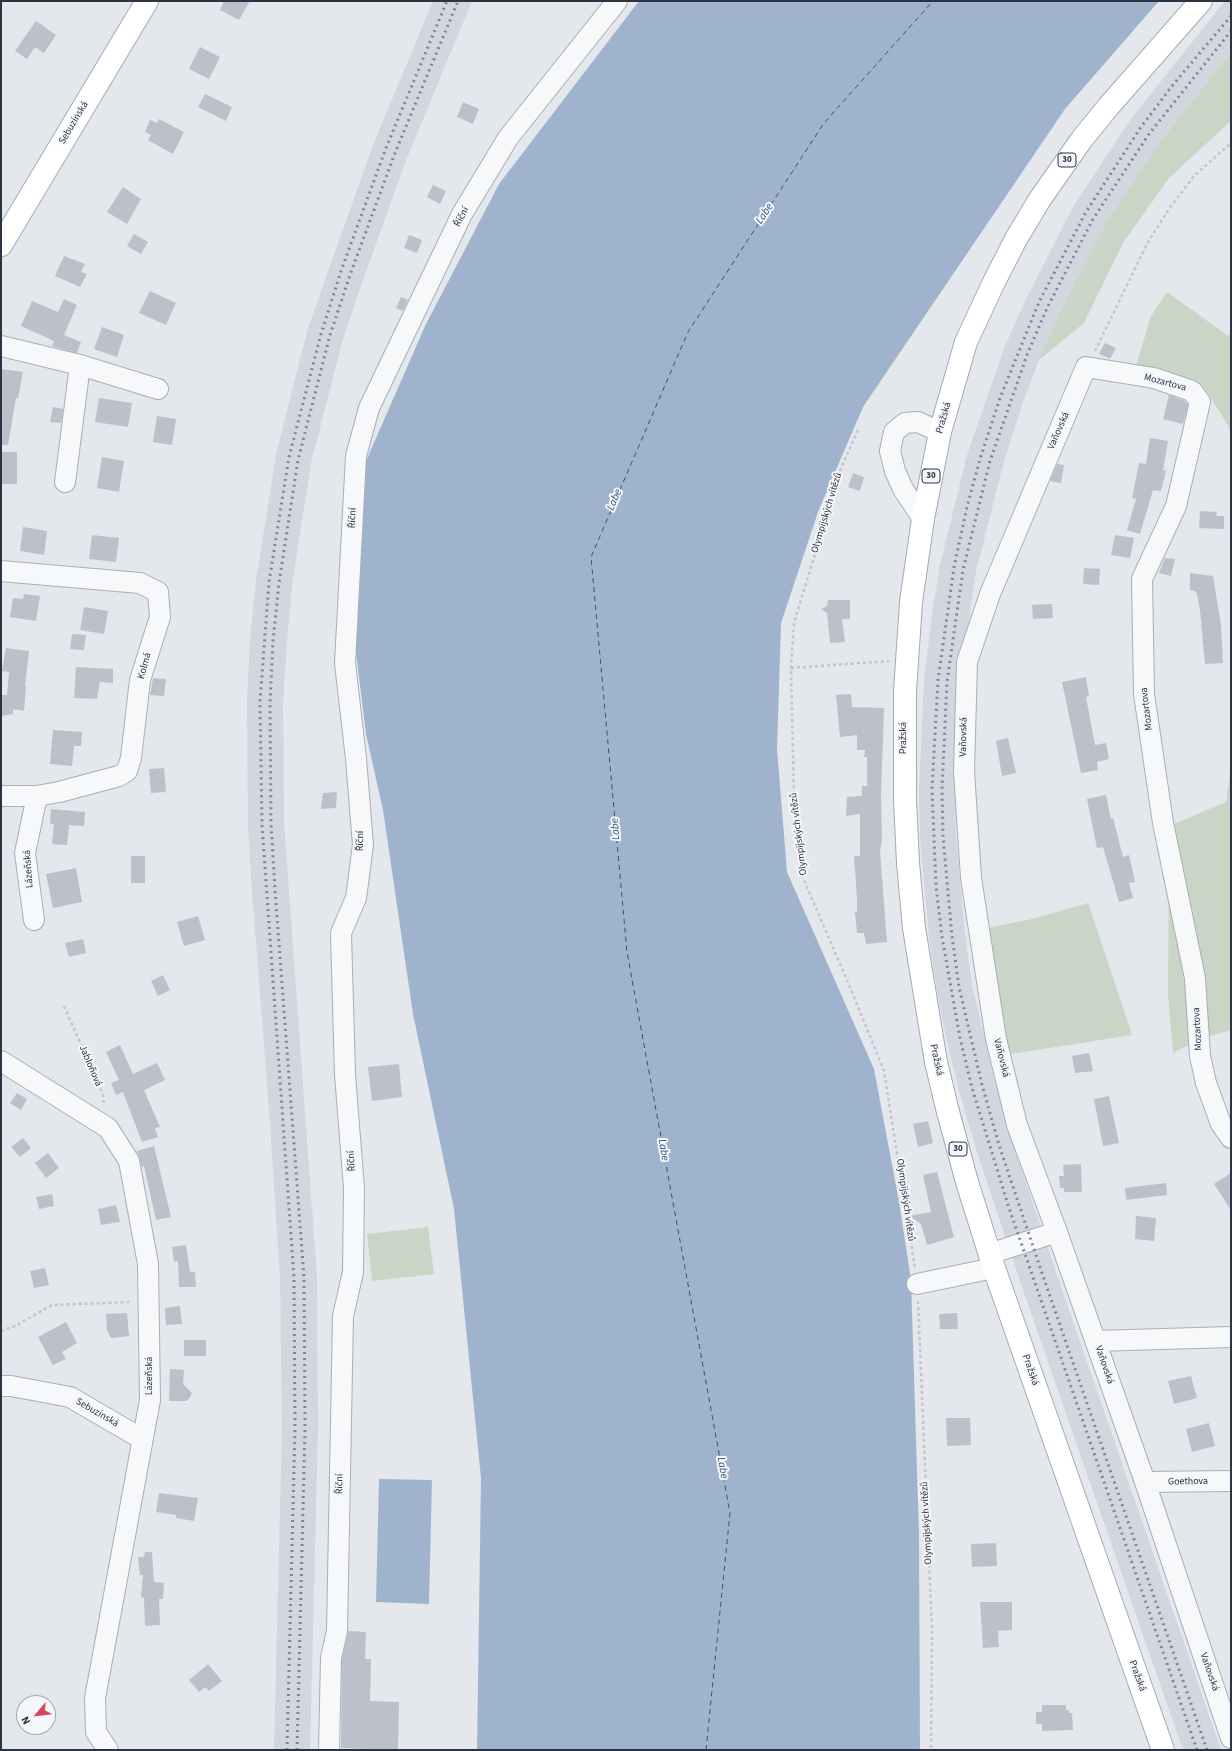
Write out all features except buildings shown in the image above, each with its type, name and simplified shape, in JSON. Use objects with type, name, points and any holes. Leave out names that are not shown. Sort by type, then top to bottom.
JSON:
[{"type":"main road","name":"Sebuzínská","points":[[1,245],[147,1]]},
{"type":"main road","name":"Pražská","points":[[1163,1750],[992,1261],[967,1182],[943,1093],[934,1055],[918,958],[908,863],[904,745],[906,660],[911,602],[923,519],[940,432],[966,342],[1001,267],[1040,199],[1082,140],[1108,107],[1201,1]]},
{"type":"street","name":"Říční","points":[[329,1750],[331,1658],[337,1631],[343,1316],[353,1272],[354,1188],[345,1075],[342,933],[356,898],[363,845],[356,759],[345,663],[356,456],[370,408],[462,214],[508,138],[617,1]]},
{"type":"street","points":[[1,346],[80,365],[158,389]]},
{"type":"street","points":[[65,482],[80,365]]},
{"type":"street","name":"Mozartova","points":[[1086,368],[1154,378],[1192,390],[1200,402],[1176,506],[1142,579],[1144,694],[1163,823],[1195,978],[1200,1056],[1206,1083],[1221,1124],[1231,1138]]},
{"type":"street","name":"Vaňovská","points":[[1086,368],[990,594],[967,662],[964,718],[964,771],[970,878],[996,1039],[1018,1125],[1058,1232],[1145,1482],[1223,1688],[1231,1738]]},
{"type":"street","points":[[923,519],[894,471],[890,451],[891,444],[894,432],[905,423],[918,422],[940,432]]},
{"type":"street","name":"Kolmá","points":[[1,571],[140,583],[158,592],[160,617],[140,680],[131,758],[127,771],[119,776],[37,796],[1,796]]},
{"type":"street","name":"Lázeňská","points":[[34,920],[25,853],[37,796]]},
{"type":"street","name":"Lázeňská","points":[[1,1061],[108,1128],[129,1161],[148,1264],[150,1400],[95,1698],[96,1732],[108,1750]]},
{"type":"street","points":[[917,1284],[992,1261],[1058,1232]]},
{"type":"street","points":[[1095,1341],[1231,1337]]},
{"type":"street","name":"Sebuzínská","points":[[1,1386],[11,1386],[70,1397],[142,1439]]},
{"type":"street","name":"Goethova","points":[[1145,1482],[1231,1481]]},
{"type":"path","points":[[1086,368],[1148,242],[1169,209],[1194,176],[1231,144]]},
{"type":"path","name":"Olympijských vítězů","points":[[858,430],[841,468],[794,623],[791,668],[794,800],[803,878],[884,1071],[917,1284],[932,1630],[931,1750]]},
{"type":"path","points":[[791,668],[906,660]]},
{"type":"path","name":"Jabloňová","points":[[64,1006],[103,1095],[108,1128]]},
{"type":"path","points":[[1,1331],[15,1326],[52,1305],[149,1301]]},
{"type":"shaded area","points":[[433,1],[472,1],[407,158],[343,339],[311,463],[292,585],[283,703],[284,823],[317,1277],[318,1429],[310,1750],[274,1750],[282,1429],[280,1278],[248,824],[247,702],[250,639],[256,580],[276,455],[308,328],[373,145]]},
{"type":"shaded area","points":[[1225,1],[1231,1],[1231,52],[1160,142],[1104,226],[1059,314],[1039,360],[1022,405],[1003,465],[976,572],[960,683],[955,789],[956,836],[965,934],[972,985],[995,1082],[1012,1141],[1056,1272],[1221,1750],[1183,1750],[1021,1284],[977,1152],[959,1091],[937,991],[929,938],[920,837],[919,789],[924,680],[940,565],[967,455],[1005,346],[1026,299],[1073,207],[1130,120]]},
{"type":"green space","points":[[1231,52],[1231,121],[1169,178],[1123,243],[1084,323],[1039,360],[1059,314],[1104,226],[1160,142]]},
{"type":"green space","points":[[1167,292],[1228,336],[1231,332],[1231,437],[1229,427],[1207,392],[1136,366],[1151,316]]},
{"type":"green space","points":[[1231,767],[1231,1030],[1203,1038],[1173,1053],[1168,996],[1169,826],[1226,802]]},
{"type":"green space","points":[[1088,903],[1132,1035],[1005,1055],[982,929],[1032,919]]},
{"type":"green space","points":[[428,1227],[434,1274],[372,1281],[367,1234]]},
{"type":"water","name":"Labe","points":[[639,1],[1159,1],[1065,109],[863,407],[818,512],[781,623],[777,749],[787,872],[874,1069],[899,1202],[911,1280],[919,1535],[920,1750],[477,1750],[481,1478],[454,1209],[413,1014],[383,810],[366,734],[353,628],[366,461],[426,324],[499,184]]},
{"type":"water","points":[[379,1479],[432,1480],[429,1604],[376,1602]]},
{"type":"ferry route","points":[[706,1750],[730,1513],[627,952],[591,557],[688,332],[824,123],[933,1]]},
{"type":"railway","points":[[287,1750],[295,1427],[294,1278],[262,825],[260,702],[269,582],[289,457],[321,334],[341,271],[386,148],[447,1]]},
{"type":"railway","points":[[297,1750],[305,1429],[304,1278],[271,823],[270,703],[273,641],[279,583],[298,460],[330,335],[350,275],[395,153],[458,1]]},
{"type":"railway","points":[[1197,1750],[1009,1208],[972,1088],[960,1038],[942,937],[936,886],[932,789],[938,680],[954,567],[967,507],[980,459],[1000,398],[1039,302],[1086,212],[1141,127],[1172,86],[1231,16]]},
{"type":"railway","points":[[1207,1750],[1043,1276],[999,1145],[982,1085],[959,987],[952,936],[943,836],[942,789],[947,682],[963,570],[990,461],[1027,355],[1047,308],[1093,219],[1149,134],[1231,31]]}]
